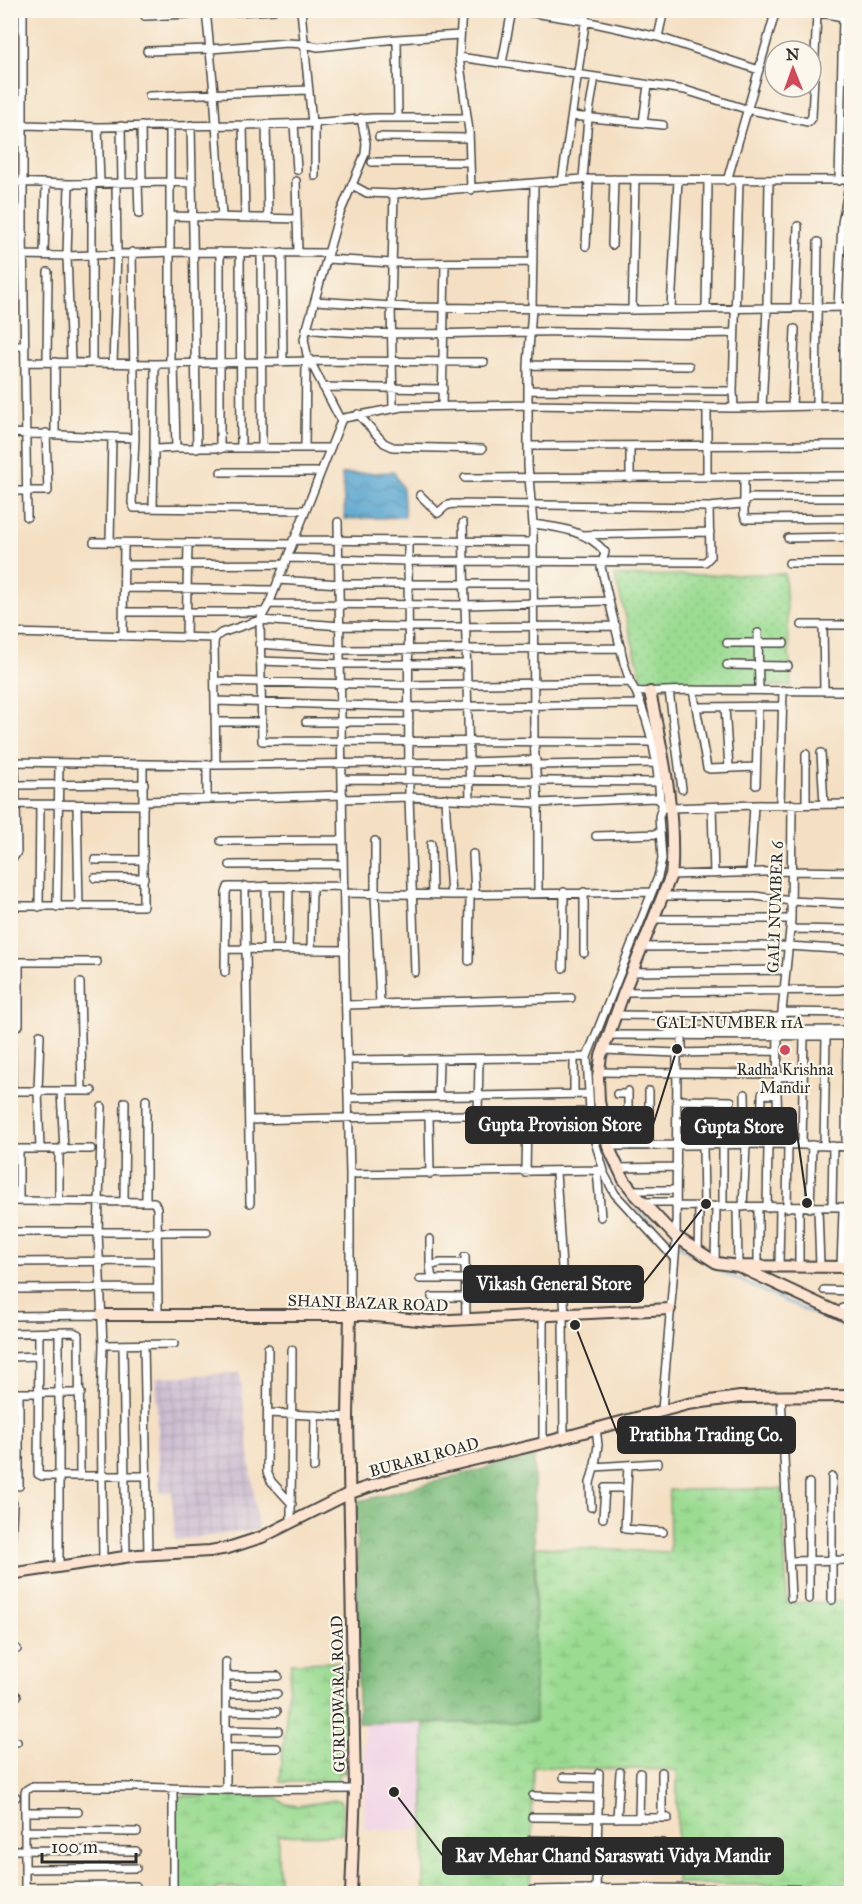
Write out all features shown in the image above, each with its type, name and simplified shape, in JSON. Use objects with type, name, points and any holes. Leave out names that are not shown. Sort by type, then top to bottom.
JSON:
[{"type":"street","points":[[23,10],[27,517]]},
{"type":"street","points":[[145,16],[274,10]]},
{"type":"street","points":[[301,10],[314,123],[315,176]]},
{"type":"street","points":[[462,10],[459,57],[469,138],[471,190]]},
{"type":"street","points":[[502,63],[513,10],[585,21],[658,37],[759,70]]},
{"type":"street","points":[[562,181],[587,10]]},
{"type":"street","points":[[658,37],[664,10]]},
{"type":"street","points":[[727,181],[746,109],[776,13],[760,10]]},
{"type":"street","points":[[806,10],[817,13],[843,14],[839,181]]},
{"type":"street","points":[[206,13],[222,217]]},
{"type":"street","points":[[459,57],[691,91],[746,109],[807,122],[811,120],[817,13]]},
{"type":"street","points":[[147,51],[304,44],[318,47],[460,35]]},
{"type":"street","points":[[397,39],[398,117]]},
{"type":"street","points":[[586,246],[588,118],[594,77]]},
{"type":"street","points":[[643,123],[648,85]]},
{"type":"street","points":[[149,96],[309,90]]},
{"type":"street","points":[[572,116],[663,125]]},
{"type":"street","points":[[24,125],[98,127],[243,125],[314,123],[373,117],[467,118]]},
{"type":"street","points":[[343,420],[328,387],[305,349],[338,218],[355,187],[366,148],[363,118]]},
{"type":"street","points":[[266,124],[267,218]]},
{"type":"street","points":[[294,124],[297,170]]},
{"type":"street","points":[[170,125],[172,364],[176,448]]},
{"type":"street","points":[[191,125],[197,449]]},
{"type":"street","points":[[243,125],[245,217]]},
{"type":"street","points":[[113,363],[120,126]]},
{"type":"street","points":[[139,214],[141,126]]},
{"type":"street","points":[[92,362],[98,127]]},
{"type":"street","points":[[379,137],[469,138]]},
{"type":"street","points":[[372,162],[470,162]]},
{"type":"street","points":[[355,187],[367,192],[394,194],[471,190],[586,179],[851,180],[842,223],[848,405],[734,408],[442,406],[393,408],[343,420],[319,472],[286,561],[260,620],[262,741],[653,742]]},
{"type":"street","points":[[612,245],[614,179]]},
{"type":"street","points":[[632,310],[635,179]]},
{"type":"street","points":[[671,309],[678,180]]},
{"type":"street","points":[[296,181],[298,252]]},
{"type":"street","points":[[706,309],[708,181]]},
{"type":"street","points":[[734,408],[734,309],[739,181]]},
{"type":"street","points":[[762,407],[769,181]]},
{"type":"street","points":[[10,182],[193,183]]},
{"type":"street","points":[[44,255],[46,183]]},
{"type":"street","points":[[69,184],[67,256],[71,362]]},
{"type":"street","points":[[534,184],[532,308],[528,365],[529,478],[533,528],[535,627],[534,741],[538,803],[538,893]]},
{"type":"street","points":[[393,408],[391,306],[394,194]]},
{"type":"street","points":[[171,216],[297,219]]},
{"type":"street","points":[[842,223],[852,223]]},
{"type":"street","points":[[795,308],[798,226]]},
{"type":"street","points":[[816,405],[818,242]]},
{"type":"street","points":[[24,255],[67,256],[132,252],[298,252],[340,261],[445,264],[533,262]]},
{"type":"street","points":[[132,252],[135,438],[132,506],[137,508],[306,510]]},
{"type":"street","points":[[220,252],[220,449]]},
{"type":"street","points":[[240,252],[241,448]]},
{"type":"street","points":[[261,252],[262,448]]},
{"type":"street","points":[[282,252],[283,362]]},
{"type":"street","points":[[442,406],[445,264]]},
{"type":"street","points":[[48,272],[55,434]]},
{"type":"street","points":[[317,301],[391,306],[632,310],[844,308]]},
{"type":"street","points":[[792,406],[795,328]]},
{"type":"street","points":[[311,330],[392,334],[734,333]]},
{"type":"street","points":[[10,346],[25,346]]},
{"type":"street","points":[[305,448],[313,361]]},
{"type":"street","points":[[25,362],[134,364],[313,361],[484,362]]},
{"type":"street","points":[[153,508],[155,364]]},
{"type":"street","points":[[528,365],[689,366]]},
{"type":"street","points":[[328,387],[443,389]]},
{"type":"street","points":[[530,390],[733,391]]},
{"type":"street","points":[[707,408],[707,477]]},
{"type":"street","points":[[357,415],[384,443],[393,447],[482,449]]},
{"type":"street","points":[[10,433],[135,438]]},
{"type":"street","points":[[10,491],[45,492],[49,489],[46,433]]},
{"type":"street","points":[[110,543],[112,437]]},
{"type":"street","points":[[529,446],[852,445]]},
{"type":"street","points":[[630,447],[630,478]]},
{"type":"street","points":[[154,451],[176,448],[329,448]]},
{"type":"street","points":[[221,472],[319,472]]},
{"type":"street","points":[[465,478],[852,476]]},
{"type":"street","points":[[744,477],[744,515],[746,519],[850,518],[851,563],[789,563]]},
{"type":"street","points":[[420,495],[436,512],[440,513],[446,506],[452,504],[709,507],[744,503],[751,498],[852,498]]},
{"type":"street","points":[[124,565],[339,560],[604,559],[705,562],[710,557],[709,507]]},
{"type":"street","points":[[338,522],[349,1098],[350,1314]]},
{"type":"street","points":[[464,523],[470,800]]},
{"type":"street","points":[[533,528],[558,527],[581,535],[605,552],[601,567],[630,682]]},
{"type":"street","points":[[581,535],[710,532]]},
{"type":"street","points":[[788,538],[851,537]]},
{"type":"street","points":[[94,542],[188,544],[338,540],[533,542]]},
{"type":"street","points":[[408,541],[408,685],[415,972]]},
{"type":"street","points":[[123,636],[124,543]]},
{"type":"street","points":[[186,638],[188,544]]},
{"type":"street","points":[[278,580],[340,584],[534,584]]},
{"type":"street","points":[[124,588],[274,590]]},
{"type":"street","points":[[269,603],[466,605],[609,601]]},
{"type":"street","points":[[124,612],[263,612]]},
{"type":"street","points":[[10,633],[215,638],[221,633],[260,620],[341,626],[466,628],[616,626]]},
{"type":"street","points":[[802,625],[852,625]]},
{"type":"street","points":[[823,625],[824,690]]},
{"type":"street","points":[[758,633],[759,690]]},
{"type":"street","points":[[215,638],[216,765]]},
{"type":"street","points":[[727,643],[784,643]]},
{"type":"street","points":[[260,644],[342,650],[621,648]]},
{"type":"street","points":[[260,662],[466,664]]},
{"type":"street","points":[[727,665],[788,666]]},
{"type":"street","points":[[215,681],[408,685],[630,682],[643,692],[668,777],[665,806],[659,817],[661,865],[653,919],[603,1050],[598,1072],[600,1110],[608,1146],[618,1168],[631,1190],[675,1248]]},
{"type":"street","points":[[693,690],[706,768],[756,767]]},
{"type":"street","points":[[780,804],[783,690]]},
{"type":"street","points":[[669,691],[682,789]]},
{"type":"street","points":[[643,692],[852,691]]},
{"type":"street","points":[[601,1217],[601,1171],[591,1129],[587,1057],[657,894],[671,875],[665,806],[653,742],[640,704],[643,692]]},
{"type":"street","points":[[215,701],[409,707],[640,704]]},
{"type":"street","points":[[756,785],[758,706]]},
{"type":"street","points":[[696,707],[783,706]]},
{"type":"street","points":[[725,707],[729,768]]},
{"type":"street","points":[[216,722],[261,722]]},
{"type":"street","points":[[306,722],[409,722]]},
{"type":"street","points":[[821,753],[824,804]]},
{"type":"street","points":[[806,754],[806,804]]},
{"type":"street","points":[[10,858],[14,857],[17,852],[13,762],[207,765],[343,762],[657,763]]},
{"type":"street","points":[[57,907],[59,763]]},
{"type":"street","points":[[10,906],[142,908],[145,903],[142,764]]},
{"type":"street","points":[[207,765],[207,799]]},
{"type":"street","points":[[343,779],[659,782]]},
{"type":"street","points":[[15,785],[144,784]]},
{"type":"street","points":[[14,799],[39,805],[343,797],[446,798],[538,803],[656,798],[665,806],[712,807],[852,804]]},
{"type":"street","points":[[446,798],[451,895]]},
{"type":"street","name":"GALI NUMBER 6","points":[[780,1144],[777,1052],[791,919],[792,804]]},
{"type":"street","points":[[39,805],[39,907]]},
{"type":"street","points":[[77,805],[79,907]]},
{"type":"street","points":[[750,873],[754,805]]},
{"type":"street","points":[[712,807],[714,874]]},
{"type":"street","points":[[596,836],[660,834]]},
{"type":"street","points":[[221,841],[343,840]]},
{"type":"street","points":[[375,841],[380,1004]]},
{"type":"street","points":[[431,844],[432,895]]},
{"type":"street","points":[[470,961],[473,854]]},
{"type":"street","points":[[96,860],[144,860]]},
{"type":"street","points":[[230,865],[343,864]]},
{"type":"street","points":[[671,875],[852,872]]},
{"type":"street","points":[[95,878],[144,878]]},
{"type":"street","points":[[245,886],[250,1203]]},
{"type":"street","points":[[266,886],[267,949]]},
{"type":"street","points":[[288,949],[289,886]]},
{"type":"street","points":[[311,950],[312,886]]},
{"type":"street","points":[[225,972],[226,889],[228,887],[312,886],[375,894],[432,895],[584,892],[754,896],[791,901],[852,904]]},
{"type":"street","points":[[563,968],[564,892]]},
{"type":"street","points":[[584,892],[584,953]]},
{"type":"street","points":[[653,919],[791,919]]},
{"type":"street","points":[[790,929],[852,930]]},
{"type":"street","points":[[642,947],[788,946],[852,950]]},
{"type":"street","points":[[225,949],[345,950]]},
{"type":"street","points":[[10,962],[97,962]]},
{"type":"street","points":[[19,962],[19,1025],[11,1028],[11,1091],[92,1091]]},
{"type":"street","points":[[632,972],[786,969]]},
{"type":"street","points":[[80,983],[82,1091]]},
{"type":"street","points":[[624,992],[845,990],[852,988]]},
{"type":"street","points":[[346,1005],[571,998]]},
{"type":"street","points":[[615,1015],[852,1013]]},
{"type":"street","points":[[608,1146],[780,1144],[849,1146],[850,1034],[609,1033]]},
{"type":"street","name":"GALI NUMBER 11A","points":[[609,1033],[682,1036],[850,1034]]},
{"type":"street","points":[[40,1035],[38,1091],[40,1149]]},
{"type":"street","points":[[662,1410],[675,1248],[677,1073],[682,1036]]},
{"type":"street","points":[[802,1145],[804,1036]]},
{"type":"street","points":[[824,1146],[826,1036]]},
{"type":"street","points":[[603,1050],[680,1053],[777,1052]]},
{"type":"street","points":[[348,1060],[587,1057]]},
{"type":"street","points":[[574,1058],[574,1094]]},
{"type":"street","points":[[478,1116],[479,1059]]},
{"type":"street","points":[[438,1096],[439,1060]]},
{"type":"street","points":[[598,1072],[803,1076]]},
{"type":"street","points":[[59,1201],[62,1150],[61,1091]]},
{"type":"street","points":[[649,1091],[649,1146]]},
{"type":"street","points":[[616,1094],[628,1093],[628,1146]]},
{"type":"street","points":[[349,1098],[588,1094]]},
{"type":"street","points":[[738,1266],[740,1207],[746,1145],[745,1094]]},
{"type":"street","points":[[767,1208],[762,1094],[777,1095]]},
{"type":"street","points":[[146,1201],[147,1100]]},
{"type":"street","points":[[677,1101],[731,1101]]},
{"type":"street","points":[[124,1201],[125,1102]]},
{"type":"street","points":[[102,1107],[98,1232],[103,1345],[101,1476],[103,1560]]},
{"type":"street","points":[[249,1120],[589,1112]]},
{"type":"street","points":[[526,1173],[527,1114]]},
{"type":"street","points":[[429,1117],[430,1174]]},
{"type":"street","points":[[677,1122],[729,1122]]},
{"type":"street","points":[[698,1252],[703,1145]]},
{"type":"street","points":[[714,1262],[723,1145]]},
{"type":"street","points":[[779,1266],[788,1145]]},
{"type":"street","points":[[812,1145],[814,1208],[820,1266]]},
{"type":"street","points":[[832,1207],[833,1146]]},
{"type":"street","points":[[91,1149],[15,1149],[15,1201],[146,1201],[157,1204],[158,1315]]},
{"type":"street","points":[[618,1168],[677,1167]]},
{"type":"street","points":[[350,1174],[601,1171]]},
{"type":"street","points":[[601,1171],[615,1194],[675,1248],[698,1252],[714,1262],[738,1266],[846,1267],[843,1210]]},
{"type":"street","points":[[556,1172],[564,1316],[564,1437]]},
{"type":"street","points":[[631,1190],[676,1190]]},
{"type":"street","points":[[642,1202],[701,1207],[852,1207]]},
{"type":"street","points":[[758,1207],[758,1266]]},
{"type":"street","points":[[799,1208],[799,1266]]},
{"type":"street","points":[[10,1232],[207,1232]]},
{"type":"street","points":[[430,1239],[430,1262]]},
{"type":"street","points":[[432,1279],[430,1266],[465,1260],[466,1320]]},
{"type":"street","points":[[10,1262],[157,1261]]},
{"type":"street","points":[[738,1266],[852,1319]]},
{"type":"street","points":[[420,1279],[465,1279]]},
{"type":"street","points":[[10,1288],[99,1290],[157,1288]]},
{"type":"street","points":[[824,1290],[852,1291]]},
{"type":"street","points":[[432,1297],[465,1297]]},
{"type":"street","points":[[843,1308],[852,1308]]},
{"type":"street","name":"SHANI BAZAR ROAD","points":[[101,1315],[350,1314],[430,1321],[670,1309]]},
{"type":"street","name":"GURUDWARA ROAD","points":[[350,1314],[348,1417],[355,1789],[351,1893]]},
{"type":"street","points":[[10,1316],[101,1315]]},
{"type":"street","points":[[543,1317],[543,1443]]},
{"type":"street","points":[[10,1333],[73,1332],[79,1335],[80,1476]]},
{"type":"street","points":[[39,1333],[39,1476],[146,1476]]},
{"type":"street","points":[[59,1333],[59,1567]]},
{"type":"street","points":[[123,1344],[126,1557]]},
{"type":"street","points":[[144,1344],[148,1555]]},
{"type":"street","points":[[103,1345],[174,1344]]},
{"type":"street","points":[[268,1348],[267,1472],[274,1486],[292,1504]]},
{"type":"street","points":[[291,1522],[292,1350]]},
{"type":"street","points":[[10,1357],[39,1356]]},
{"type":"street","points":[[19,1392],[19,1486]]},
{"type":"street","points":[[10,1393],[81,1393]]},
{"type":"street","points":[[781,1396],[791,1598]]},
{"type":"street","name":"BURARI ROAD","points":[[10,1574],[126,1557],[228,1548],[262,1537],[350,1494],[404,1476],[543,1443],[662,1410],[715,1399],[852,1396]]},
{"type":"street","points":[[267,1413],[348,1417]]},
{"type":"street","points":[[314,1468],[315,1415]]},
{"type":"street","points":[[591,1507],[590,1483],[598,1445],[596,1428]]},
{"type":"street","points":[[594,1467],[658,1463]]},
{"type":"street","points":[[628,1465],[625,1529],[663,1532]]},
{"type":"street","points":[[832,1477],[832,1600]]},
{"type":"street","points":[[809,1599],[810,1483]]},
{"type":"street","points":[[603,1518],[605,1488],[627,1488]]},
{"type":"street","points":[[10,1495],[13,1504],[10,1565]]},
{"type":"street","points":[[789,1561],[852,1560]]},
{"type":"street","points":[[226,1662],[226,1790]]},
{"type":"street","points":[[226,1676],[278,1676]]},
{"type":"street","points":[[227,1694],[277,1694]]},
{"type":"street","points":[[227,1711],[276,1712]]},
{"type":"street","points":[[227,1730],[278,1731]]},
{"type":"street","points":[[226,1748],[276,1748]]},
{"type":"street","points":[[617,1818],[620,1772]]},
{"type":"street","points":[[532,1817],[665,1818],[662,1772]]},
{"type":"street","points":[[639,1818],[640,1773]]},
{"type":"street","points":[[564,1777],[599,1776],[596,1891]]},
{"type":"street","points":[[136,1886],[25,1890],[26,1790],[31,1787],[355,1789]]},
{"type":"street","points":[[173,1789],[174,1893]]},
{"type":"street","points":[[533,1796],[597,1798]]},
{"type":"street","points":[[25,1812],[78,1812]]},
{"type":"street","points":[[24,1831],[136,1832]]},
{"type":"street","points":[[531,1840],[663,1843]]},
{"type":"street","points":[[10,1850],[136,1851]]},
{"type":"street","points":[[534,1862],[664,1869]]},
{"type":"street","points":[[25,1869],[136,1868]]},
{"type":"street","points":[[533,1890],[787,1889],[823,1892],[852,1890]]},
{"type":"shaded area","points":[[240,1373],[258,1530],[175,1540],[172,1492],[160,1492],[156,1377]]},
{"type":"shaded area","points":[[364,1724],[424,1724],[424,1830],[364,1830]]},
{"type":"green space","points":[[785,574],[791,686],[644,686],[615,576]]},
{"type":"green space","points":[[534,1456],[535,1722],[358,1723],[357,1502]]},
{"type":"green space","points":[[782,1489],[787,1603],[851,1601],[851,1886],[677,1884],[677,1770],[533,1767],[531,1893],[424,1893],[424,1724],[535,1722],[536,1547],[670,1552],[669,1490]]},
{"type":"green space","points":[[344,1662],[345,1773],[338,1773],[338,1781],[280,1782],[291,1663]]},
{"type":"green space","points":[[178,1796],[273,1797],[286,1804],[297,1806],[336,1800],[342,1805],[342,1833],[278,1835],[279,1889],[216,1888],[216,1893],[180,1893],[176,1874],[176,1803]]},
{"type":"water","points":[[394,472],[403,489],[405,517],[345,519],[342,474]]},
{"type":"waterway","points":[[592,1081],[595,1057]]},
{"type":"waterway","points":[[594,1120],[604,1157],[621,1188],[644,1215],[672,1240]]},
{"type":"waterway","points":[[679,1245],[734,1277],[820,1317],[852,1329]]},
{"type":"place","name":"Gupta Provision Store","points":[[677,1049]]},
{"type":"place","name":"Radha Krishna Mandir","points":[[785,1050]]},
{"type":"place","name":"Gupta Store","points":[[807,1203]]},
{"type":"place","name":"Vikash General Store","points":[[706,1204]]},
{"type":"place","name":"Pratibha Trading Co.","points":[[575,1325]]},
{"type":"place","name":"Rav Mehar Chand Saraswati Vidya Mandir","points":[[394,1792]]}]
